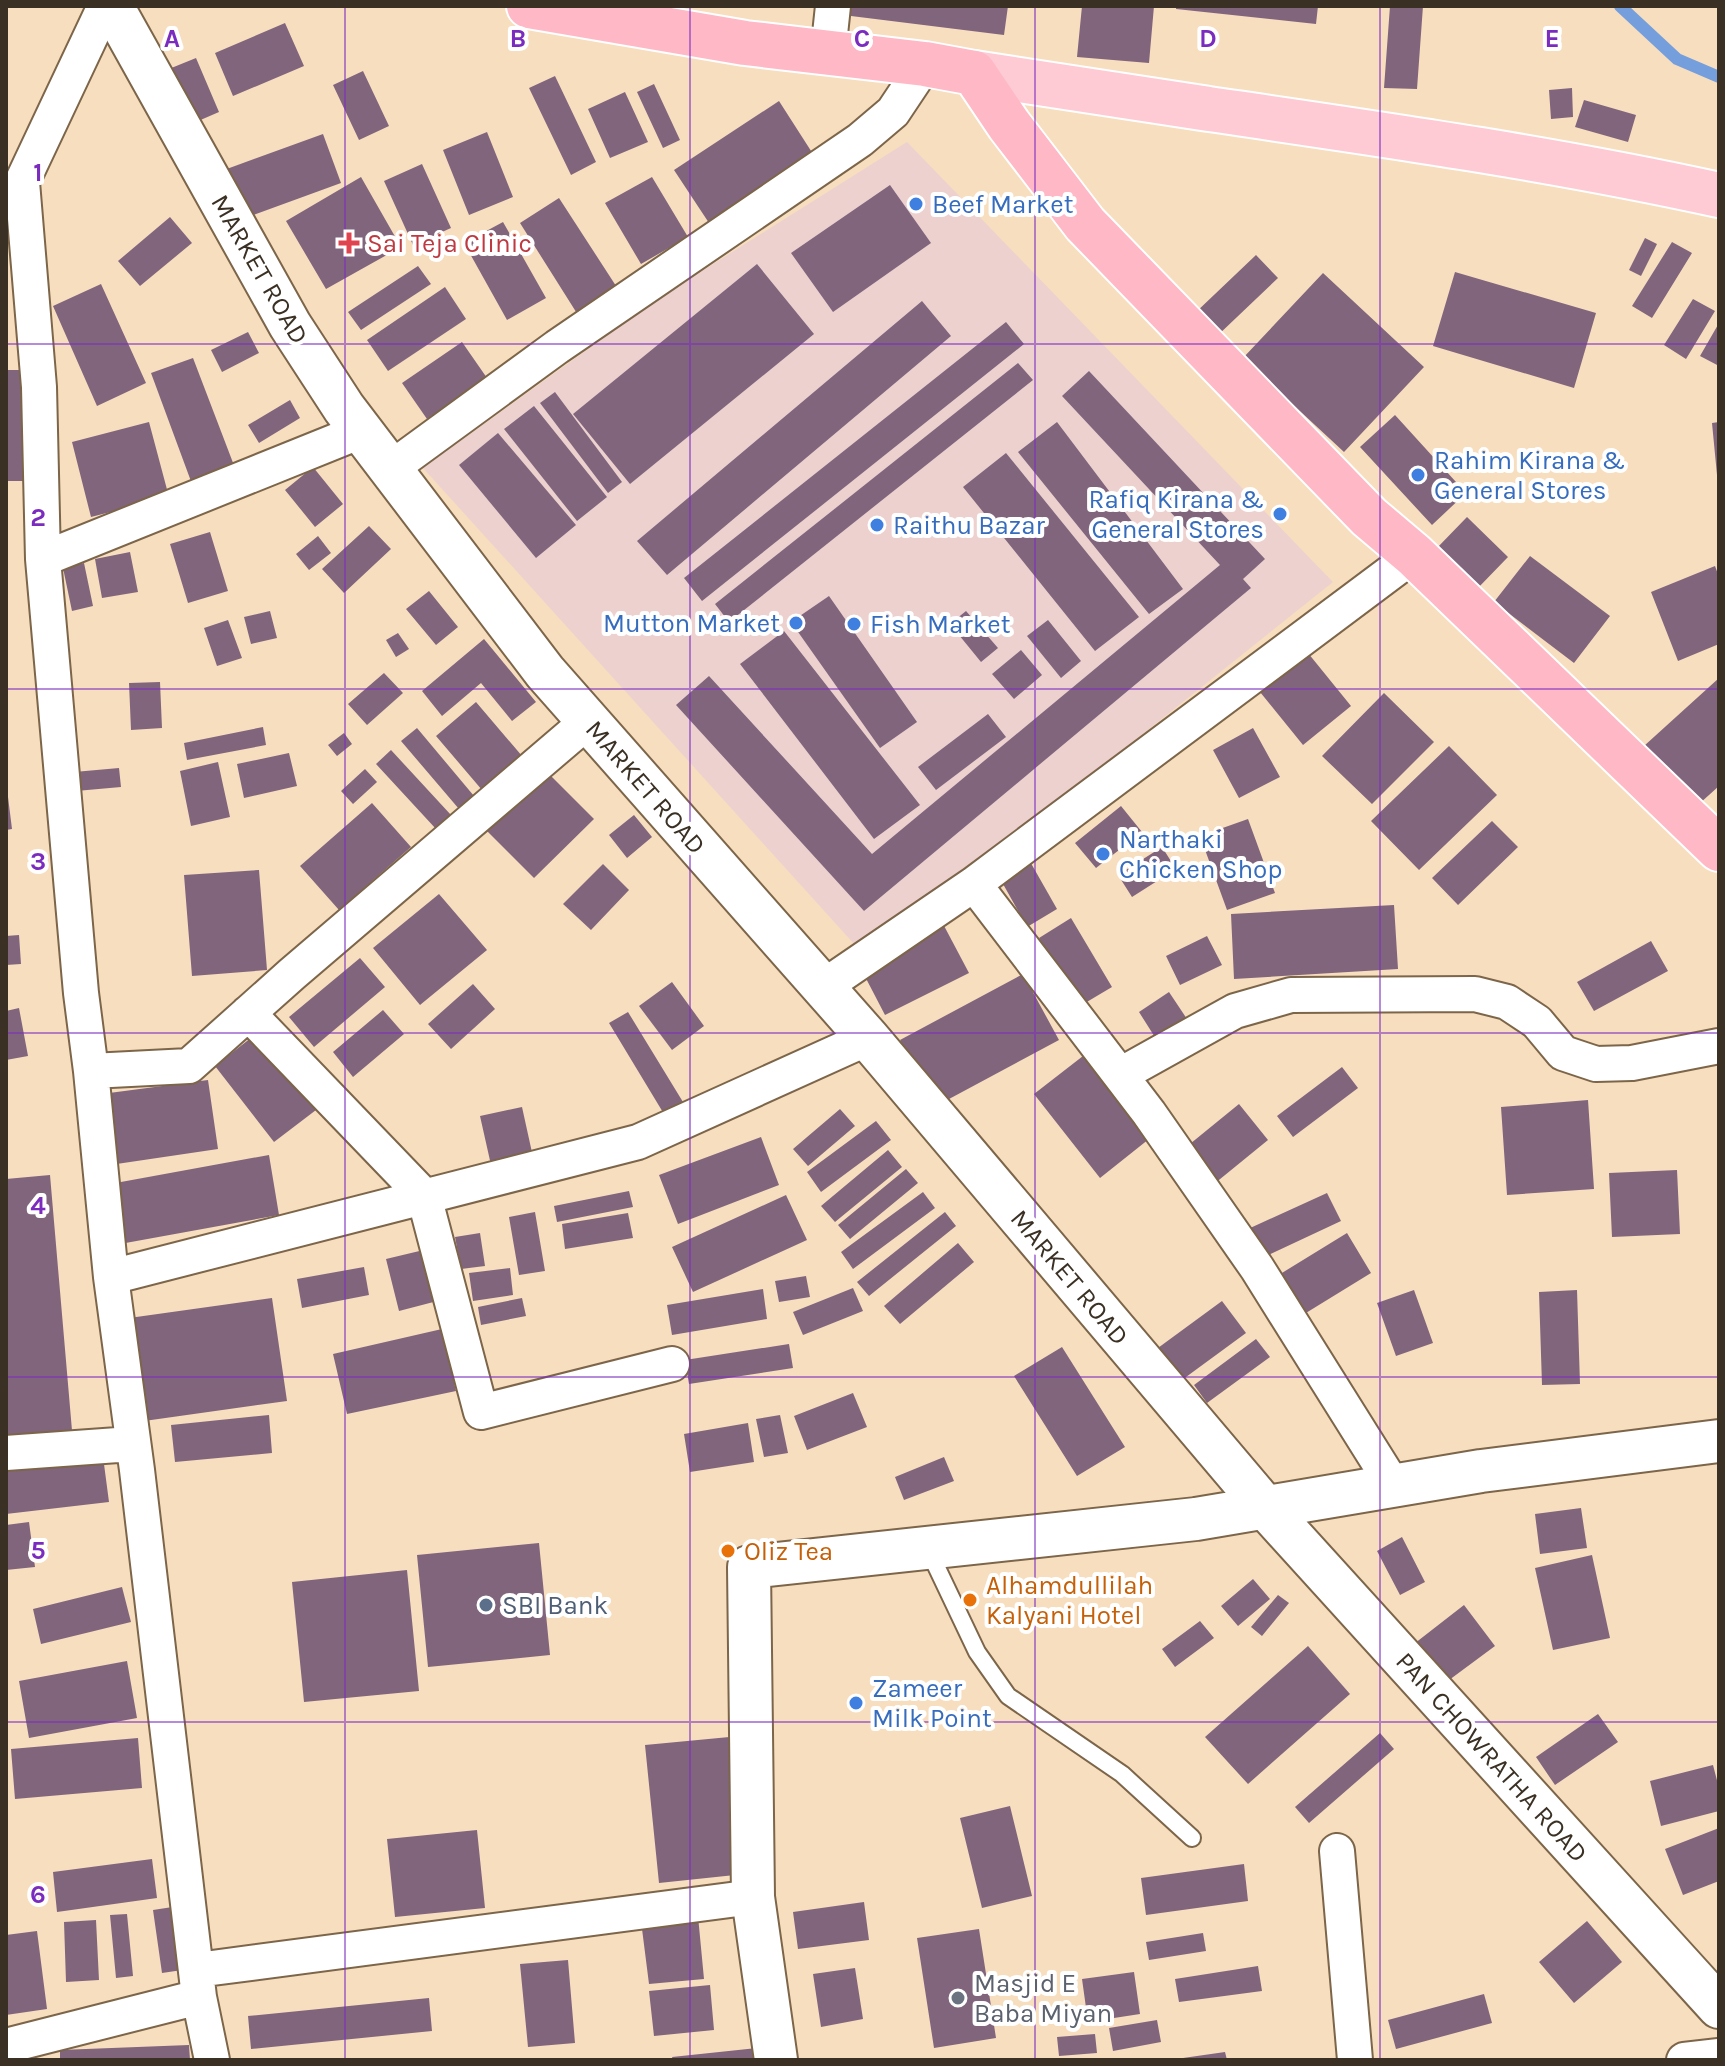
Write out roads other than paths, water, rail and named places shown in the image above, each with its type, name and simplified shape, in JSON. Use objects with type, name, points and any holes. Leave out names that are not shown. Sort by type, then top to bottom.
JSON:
[{"type":"highway","points":[[529,6],[745,43],[925,64],[974,73],[1009,125],[1085,224],[1369,517],[1414,555],[1719,849]]},
{"type":"main road","points":[[974,73],[1392,135],[1651,180],[1719,195]]},
{"type":"street","points":[[105,6],[22,182],[39,387],[43,559],[81,993],[111,1277],[198,1984],[212,2060]]},
{"type":"street","name":"MARKET ROAD","points":[[112,6],[290,325],[344,408],[545,672],[868,1038],[1265,1507]]},
{"type":"street","points":[[828,53],[833,6]]},
{"type":"street","points":[[390,469],[557,347],[860,140],[893,112],[925,64]]},
{"type":"street","points":[[43,559],[361,431]]},
{"type":"street","points":[[823,987],[974,884],[1414,555]]},
{"type":"street","points":[[91,1071],[189,1066],[588,721]]},
{"type":"street","points":[[974,884],[1149,1113],[1257,1268],[1393,1485]]},
{"type":"street","points":[[1120,1075],[1235,1011],[1291,995],[1475,994],[1507,1002],[1537,1022],[1563,1053],[1596,1064],[1632,1063],[1719,1046]]},
{"type":"street","points":[[248,1013],[424,1196],[481,1412],[672,1364]]},
{"type":"street","points":[[111,1277],[638,1142],[868,1038]]},
{"type":"street","points":[[776,2060],[753,1897],[749,1567],[1196,1519],[1481,1471],[1719,1441]]},
{"type":"street","points":[[6,1453],[132,1444]]},
{"type":"street","name":"PAN CHOWRATHA ROAD","points":[[1265,1507],[1719,2007]]},
{"type":"street","points":[[1337,1851],[1355,2060]]},
{"type":"street","points":[[6,2046],[198,1984],[753,1897]]},
{"type":"street","points":[[1684,2060],[1719,2056]]},
{"type":"lane","points":[[928,1547],[977,1652],[1008,1696],[1122,1774],[1192,1838]]},
{"type":"waterway","points":[[1620,6],[1677,59],[1719,77]]},
{"type":"place","name":"Beef Market","points":[[916,204]]},
{"type":"place","name":"Sai Teja Clinic","points":[[349,243]]},
{"type":"place","name":"Rahim Kirana & General Stores","points":[[1418,475]]},
{"type":"place","name":"Rafiq Kirana & General Stores","points":[[1280,514]]},
{"type":"place","name":"Raithu Bazar","points":[[877,525]]},
{"type":"place","name":"Mutton Market","points":[[796,623]]},
{"type":"place","name":"Fish Market","points":[[854,624]]},
{"type":"place","name":"Narthaki Chicken Shop","points":[[1103,854]]},
{"type":"place","name":"Oliz Tea","points":[[728,1551]]},
{"type":"place","name":"Alhamdullilah Kalyani Hotel","points":[[970,1600]]},
{"type":"place","name":"SBI Bank","points":[[486,1605]]},
{"type":"place","name":"Zameer Milk Point","points":[[856,1703]]},
{"type":"place","name":"Masjid E Baba Miyan","points":[[958,1998]]}]
